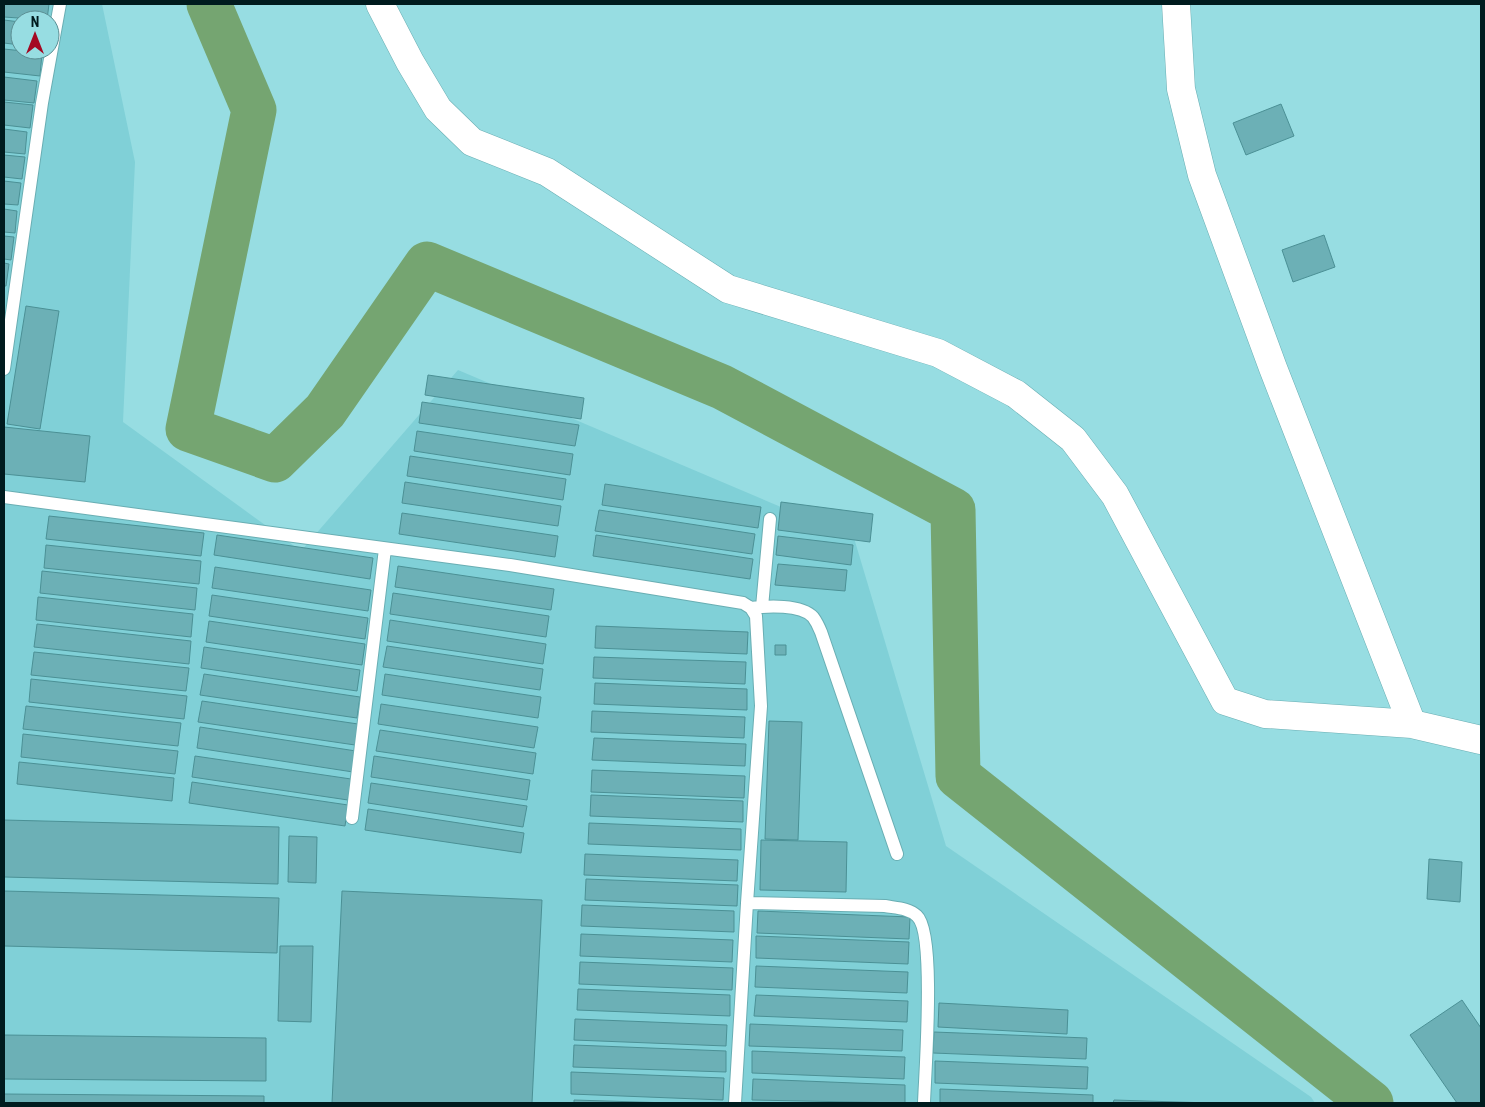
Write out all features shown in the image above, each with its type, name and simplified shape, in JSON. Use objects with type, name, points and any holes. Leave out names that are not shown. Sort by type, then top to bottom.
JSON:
[{"type":"street","points":[[380,4],[410,62],[438,109],[472,142],[547,172],[728,289],[938,352],[1016,394],[1073,439],[1115,495],[1225,701],[1265,714],[1412,724],[1481,740]]},
{"type":"street","points":[[1176,4],[1181,90],[1202,175],[1273,368],[1412,724]]},
{"type":"lane","points":[[4,369],[42,103],[60,4]]},
{"type":"lane","points":[[4,498],[510,565],[743,604],[757,608],[773,605],[794,609],[812,616],[821,632],[897,854]]},
{"type":"lane","points":[[735,1103],[761,706],[756,616],[770,519]]},
{"type":"lane","points":[[352,818],[385,549]]},
{"type":"lane","points":[[747,902],[885,906],[906,909],[918,916],[924,928],[928,973],[924,1103]]},
{"type":"shaded area","points":[[4,4],[102,4],[135,162],[123,422],[301,551],[458,370],[854,538],[946,846],[1311,1097],[1315,1103],[4,1103]]},
{"type":"building","points":[[4,4],[49,4],[48,10],[10,10],[10,17],[4,17]]},
{"type":"building","points":[[4,20],[10,21],[10,44],[4,43]]},
{"type":"building","points":[[4,49],[10,50],[10,60],[41,60],[40,76],[4,72]]},
{"type":"building","points":[[4,77],[37,81],[34,103],[4,100]]},
{"type":"building","points":[[4,102],[33,105],[30,128],[4,125]]},
{"type":"building","points":[[1281,104],[1294,136],[1246,155],[1233,123]]},
{"type":"building","points":[[4,129],[27,132],[25,154],[4,152]]},
{"type":"building","points":[[4,155],[25,157],[22,179],[4,177]]},
{"type":"building","points":[[4,181],[21,183],[18,205],[4,204]]},
{"type":"building","points":[[4,209],[17,211],[15,233],[4,232]]},
{"type":"building","points":[[1324,235],[1335,267],[1293,282],[1282,250]]},
{"type":"building","points":[[4,236],[14,237],[11,260],[4,259]]},
{"type":"building","points":[[4,263],[9,264],[6,286],[4,286]]},
{"type":"building","points":[[26,306],[59,311],[40,429],[7,424]]},
{"type":"building","points":[[428,375],[584,398],[581,419],[425,395]]},
{"type":"building","points":[[422,402],[579,425],[575,446],[419,423]]},
{"type":"building","points":[[4,427],[90,436],[85,482],[4,474]]},
{"type":"building","points":[[417,431],[573,454],[570,475],[414,451]]},
{"type":"building","points":[[410,456],[566,479],[563,500],[407,476]]},
{"type":"building","points":[[405,482],[561,506],[558,526],[402,503]]},
{"type":"building","points":[[605,484],[761,507],[758,528],[602,505]]},
{"type":"building","points":[[781,502],[873,514],[870,542],[778,530]]},
{"type":"building","points":[[599,510],[755,534],[752,554],[595,531]]},
{"type":"building","points":[[402,513],[558,536],[555,557],[399,534]]},
{"type":"building","points":[[49,516],[204,533],[201,556],[46,539]]},
{"type":"building","points":[[217,535],[373,558],[370,579],[214,555]]},
{"type":"building","points":[[596,535],[753,559],[750,579],[593,556]]},
{"type":"building","points":[[778,536],[853,545],[851,565],[776,555]]},
{"type":"building","points":[[46,545],[201,561],[199,584],[44,568]]},
{"type":"building","points":[[778,564],[847,570],[845,591],[775,585]]},
{"type":"building","points":[[398,566],[554,589],[551,610],[395,587]]},
{"type":"building","points":[[215,567],[371,590],[368,611],[212,588]]},
{"type":"building","points":[[42,571],[197,588],[195,610],[40,593]]},
{"type":"building","points":[[393,593],[549,616],[546,637],[390,614]]},
{"type":"building","points":[[212,595],[368,618],[365,639],[209,616]]},
{"type":"building","points":[[38,597],[193,614],[191,637],[36,620]]},
{"type":"building","points":[[390,620],[546,644],[543,664],[387,641]]},
{"type":"building","points":[[209,621],[365,644],[362,665],[206,642]]},
{"type":"building","points":[[37,624],[191,641],[189,664],[34,647]]},
{"type":"building","points":[[596,626],[748,632],[747,654],[595,648]]},
{"type":"building","points":[[775,645],[786,645],[786,655],[775,655]]},
{"type":"building","points":[[387,646],[543,669],[540,690],[383,667]]},
{"type":"building","points":[[204,647],[360,670],[357,691],[201,668]]},
{"type":"building","points":[[34,652],[189,668],[186,691],[31,675]]},
{"type":"building","points":[[594,657],[746,662],[745,684],[593,678]]},
{"type":"building","points":[[204,674],[360,697],[357,718],[200,695]]},
{"type":"building","points":[[385,674],[541,697],[538,718],[382,695]]},
{"type":"building","points":[[31,679],[187,696],[184,719],[29,702]]},
{"type":"building","points":[[595,683],[747,689],[747,710],[594,704]]},
{"type":"building","points":[[202,701],[358,724],[355,745],[198,722]]},
{"type":"building","points":[[381,704],[538,727],[534,748],[378,724]]},
{"type":"building","points":[[26,706],[181,723],[178,746],[23,729]]},
{"type":"building","points":[[592,711],[745,717],[744,738],[591,732]]},
{"type":"building","points":[[769,721],[802,722],[798,840],[765,839]]},
{"type":"building","points":[[200,727],[356,751],[353,772],[197,748]]},
{"type":"building","points":[[380,730],[536,753],[533,774],[376,751]]},
{"type":"building","points":[[23,734],[178,751],[175,774],[21,757]]},
{"type":"building","points":[[594,738],[746,744],[745,766],[592,760]]},
{"type":"building","points":[[195,756],[351,779],[348,800],[192,777]]},
{"type":"building","points":[[374,756],[530,780],[527,800],[371,777]]},
{"type":"building","points":[[19,762],[174,778],[172,801],[17,784]]},
{"type":"building","points":[[592,770],[745,776],[744,798],[591,792]]},
{"type":"building","points":[[192,782],[348,805],[345,826],[189,803]]},
{"type":"building","points":[[371,783],[527,806],[523,827],[368,803]]},
{"type":"building","points":[[591,795],[743,801],[743,822],[590,816]]},
{"type":"building","points":[[368,809],[524,833],[521,853],[365,830]]},
{"type":"building","points":[[4,820],[279,827],[278,884],[4,877]]},
{"type":"building","points":[[589,823],[741,829],[741,850],[588,844]]},
{"type":"building","points":[[289,836],[317,837],[316,883],[288,882]]},
{"type":"building","points":[[761,840],[847,842],[846,892],[760,890]]},
{"type":"building","points":[[585,854],[738,860],[737,881],[584,875]]},
{"type":"building","points":[[1429,859],[1462,862],[1460,902],[1427,899]]},
{"type":"building","points":[[586,879],[738,885],[737,906],[585,900]]},
{"type":"building","points":[[4,891],[279,898],[277,953],[4,946]]},
{"type":"building","points":[[342,891],[542,900],[532,1103],[332,1103]]},
{"type":"building","points":[[582,905],[734,911],[734,932],[581,926]]},
{"type":"building","points":[[758,911],[910,917],[909,939],[757,933]]},
{"type":"building","points":[[581,934],[733,940],[732,962],[580,956]]},
{"type":"building","points":[[756,936],[909,942],[908,964],[756,958]]},
{"type":"building","points":[[280,946],[313,946],[311,1022],[278,1021]]},
{"type":"building","points":[[580,962],[733,968],[732,990],[579,984]]},
{"type":"building","points":[[756,966],[908,972],[907,993],[755,987]]},
{"type":"building","points":[[578,989],[730,995],[730,1016],[577,1010]]},
{"type":"building","points":[[756,995],[908,1001],[907,1022],[754,1016]]},
{"type":"building","points":[[1462,1000],[1481,1028],[1481,1103],[1457,1103],[1410,1035]]},
{"type":"building","points":[[939,1003],[1068,1010],[1067,1034],[938,1027]]},
{"type":"building","points":[[575,1019],[727,1025],[726,1046],[574,1040]]},
{"type":"building","points":[[750,1024],[903,1030],[902,1051],[749,1046]]},
{"type":"building","points":[[934,1032],[1087,1038],[1086,1059],[933,1053]]},
{"type":"building","points":[[4,1035],[266,1038],[266,1081],[4,1079]]},
{"type":"building","points":[[574,1045],[726,1051],[726,1072],[573,1067]]},
{"type":"building","points":[[752,1051],[905,1057],[904,1079],[752,1073]]},
{"type":"building","points":[[935,1061],[1088,1067],[1087,1089],[935,1083]]},
{"type":"building","points":[[571,1072],[724,1078],[723,1100],[571,1094]]},
{"type":"building","points":[[753,1079],[905,1085],[905,1103],[752,1100]]},
{"type":"building","points":[[940,1089],[1093,1095],[1093,1103],[940,1103]]},
{"type":"building","points":[[4,1094],[264,1096],[264,1103],[4,1103]]},
{"type":"building","points":[[574,1100],[670,1103],[574,1103]]},
{"type":"building","points":[[1114,1100],[1210,1103],[1113,1103]]},
{"type":"waterway","points":[[209,4],[254,110],[188,429],[275,460],[325,411],[427,264],[722,387],[953,510],[958,776],[1371,1103]]}]
